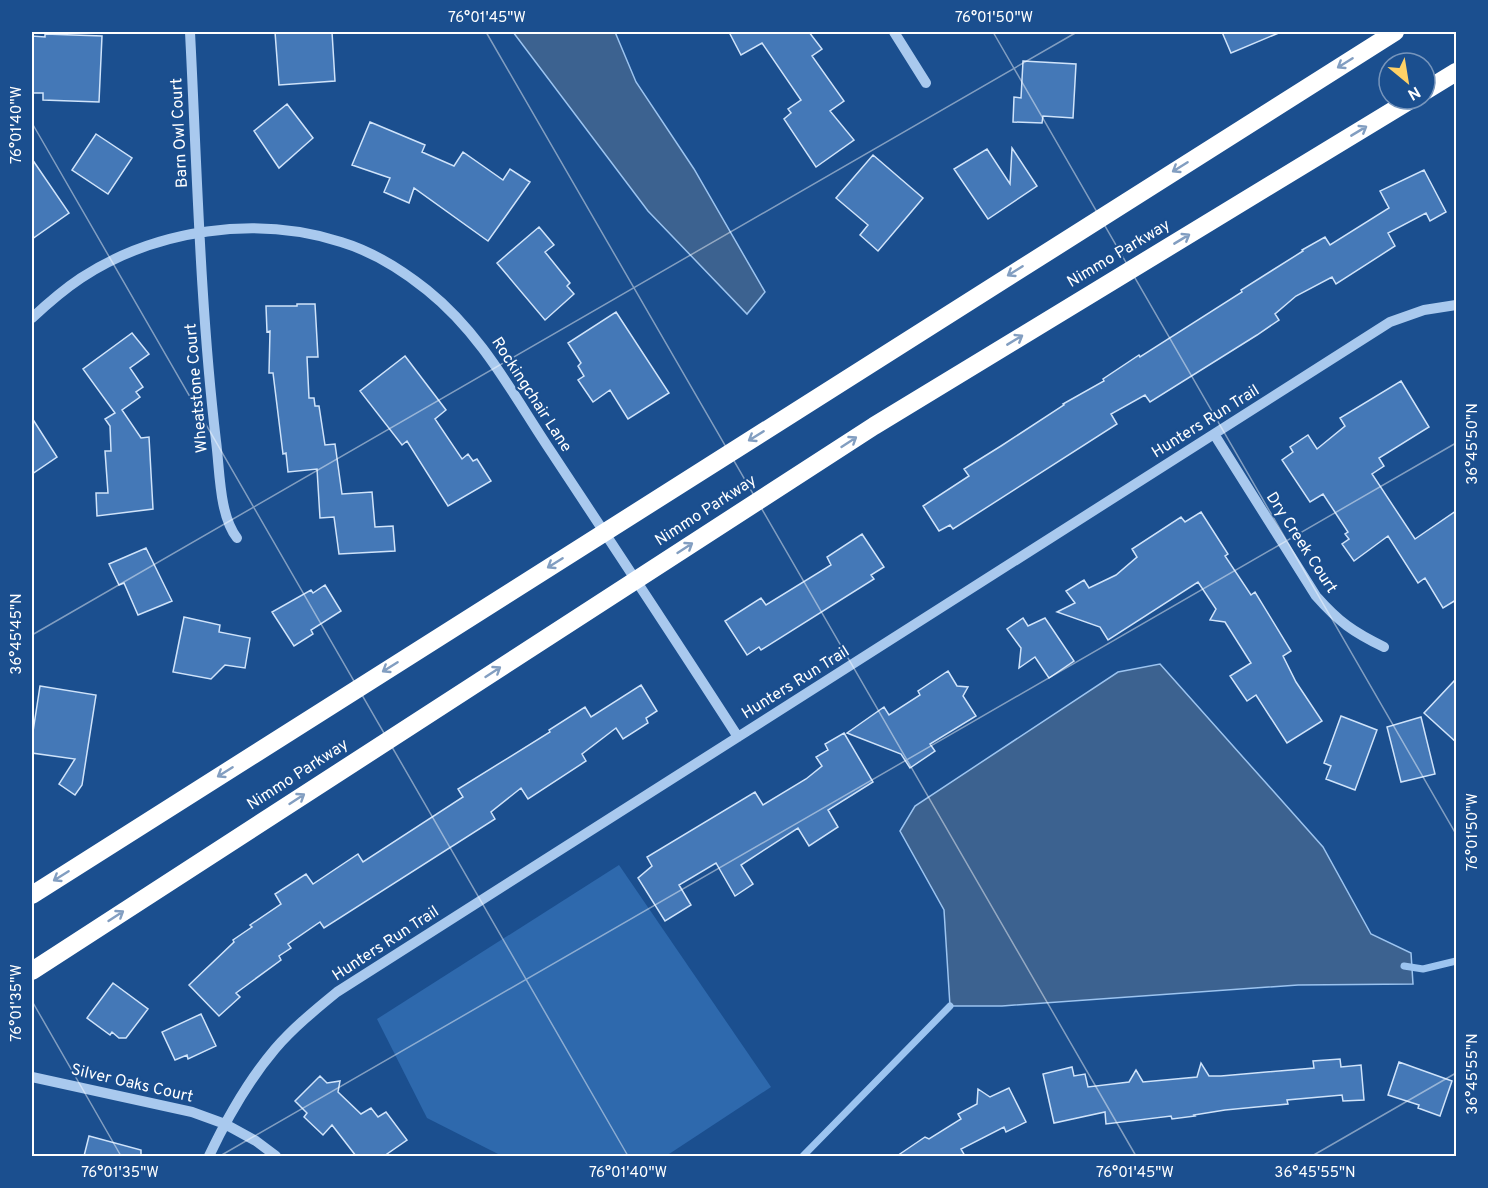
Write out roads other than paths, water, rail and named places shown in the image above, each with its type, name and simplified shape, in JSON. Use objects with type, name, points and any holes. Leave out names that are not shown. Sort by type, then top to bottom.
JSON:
[{"type":"highway","points":[[32,895],[1395,32]]},
{"type":"highway","points":[[1437,84],[1456,72]]},
{"type":"highway","name":"Nimmo Parkway","points":[[32,971],[874,426],[1392,111]]},
{"type":"street","name":"Barn Owl Court","points":[[190,32],[200,233]]},
{"type":"street","points":[[894,32],[926,83]]},
{"type":"street","name":"Rockingchair Lane","points":[[32,318],[82,277],[118,258],[156,243],[200,233],[229,229],[270,228],[311,234],[343,243],[382,260],[426,289],[476,338],[738,737]]},
{"type":"street","name":"Wheatstone Court","points":[[200,233],[211,393],[225,518],[237,538]]},
{"type":"street","name":"Hunters Run Trail","points":[[209,1156],[248,1084],[276,1048],[337,992],[1390,322],[1424,310],[1456,305]]},
{"type":"street","name":"Dry Creek Court","points":[[1214,434],[1316,596],[1335,618],[1353,632],[1384,648]]},
{"type":"street","name":"Silver Oaks Court","points":[[32,1077],[192,1112],[225,1124],[256,1141],[276,1156]]},
{"type":"waterway","points":[[1404,966],[1423,969],[1456,961]]},
{"type":"waterway","points":[[803,1156],[950,1006]]}]
